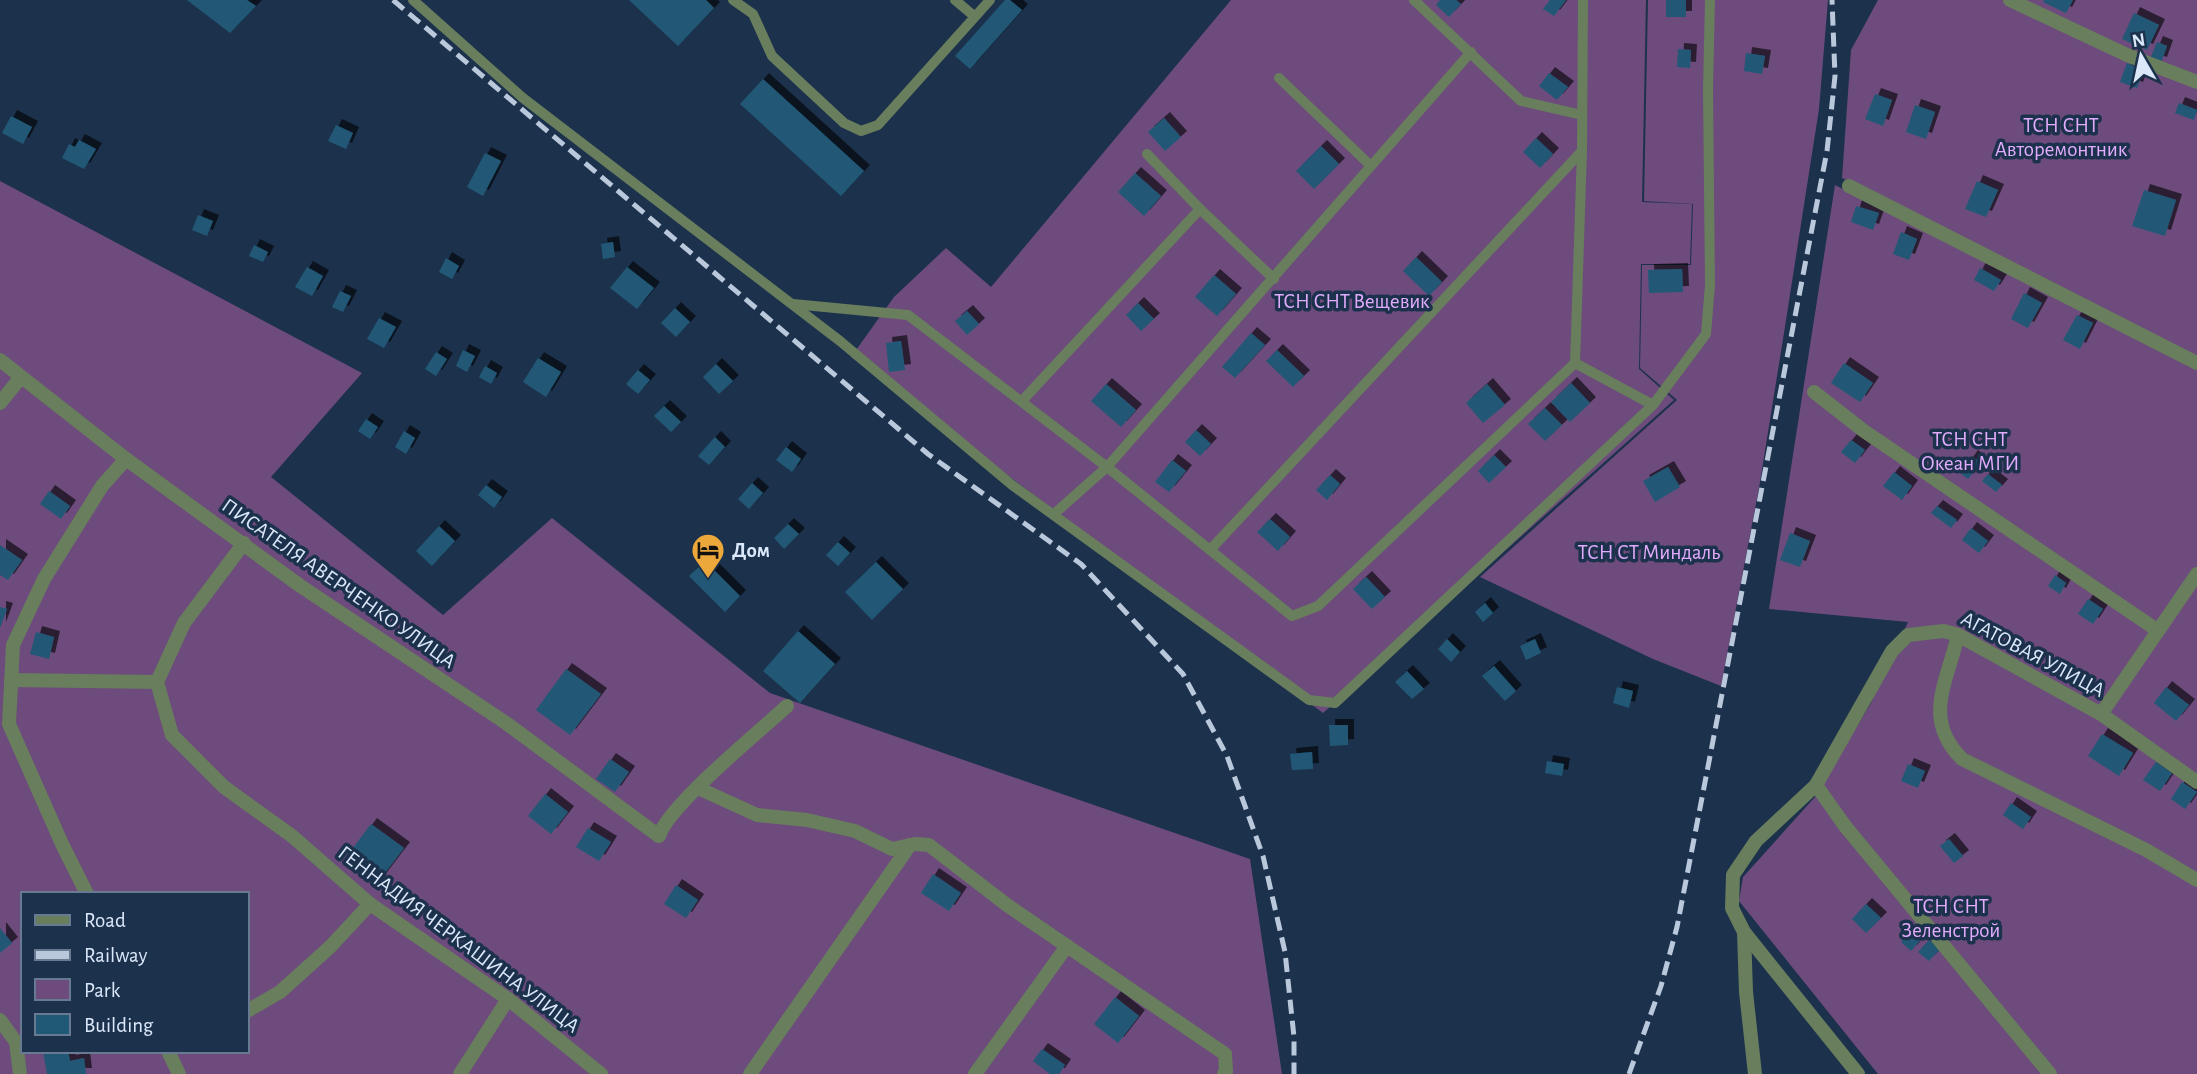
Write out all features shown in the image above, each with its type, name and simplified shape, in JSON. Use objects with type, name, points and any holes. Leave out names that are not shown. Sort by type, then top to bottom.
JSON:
[{"type":"street","points":[[2010,0],[2127,55],[2197,82]]},
{"type":"street","points":[[1849,186],[2197,363]]},
{"type":"street","name":"ПИСАТЕЛЯ АВЕРЧЕНКО УЛИЦА","points":[[0,360],[126,458],[299,585],[506,723],[659,836],[662,825],[698,788]]},
{"type":"street","points":[[0,403],[22,377]]},
{"type":"street","points":[[1814,393],[1875,439],[2157,630]]},
{"type":"street","points":[[86,892],[9,724],[13,645],[44,579],[102,486],[126,458]]},
{"type":"street","points":[[11,680],[157,682],[184,623],[244,543]]},
{"type":"street","points":[[2101,714],[2197,574]]},
{"type":"street","name":"АГАТОВАЯ УЛИЦА","points":[[1858,1074],[1744,932],[1732,908],[1733,875],[1755,841],[1816,785],[1892,651],[1908,635],[1944,631],[1958,635],[2101,714],[2197,782]]},
{"type":"street","points":[[1958,635],[1938,711],[1941,730],[1949,746],[1962,759],[2146,850],[2197,880]]},
{"type":"street","name":"ГЕННАДИЯ ЧЕРКАШИНА УЛИЦА","points":[[157,682],[172,735],[224,787],[292,836],[370,904],[508,999],[601,1074]]},
{"type":"street","points":[[787,706],[698,788],[757,815],[807,820],[855,831],[892,849],[929,845],[1007,905],[1225,1054],[1225,1073]]},
{"type":"street","points":[[1816,785],[1846,826],[2050,1074]]},
{"type":"street","points":[[750,1074],[910,845]]},
{"type":"street","points":[[248,1010],[280,992],[330,947],[370,904]]},
{"type":"street","points":[[1744,932],[1746,992],[1755,1074]]},
{"type":"street","points":[[975,1074],[1068,946]]},
{"type":"street","points":[[460,1074],[508,999]]},
{"type":"street","points":[[0,1020],[16,1042],[20,1074]]},
{"type":"street","points":[[175,1054],[179,1074]]},
{"type":"lane","points":[[413,0],[523,98],[840,341],[1012,485],[1309,700],[1335,703],[1653,405],[1706,334],[1710,285],[1710,0]]},
{"type":"lane","points":[[733,0],[753,14],[772,56],[844,123],[861,131],[878,125],[990,0]]},
{"type":"lane","points":[[955,0],[974,16]]},
{"type":"lane","points":[[1414,0],[1521,101],[1582,115]]},
{"type":"lane","points":[[792,304],[908,314],[1107,467],[1292,616],[1318,606],[1574,363],[1583,0]]},
{"type":"lane","points":[[1054,514],[1107,467],[1471,52]]},
{"type":"lane","points":[[1279,78],[1370,165]]},
{"type":"lane","points":[[1210,550],[1581,150]]},
{"type":"lane","points":[[1147,154],[1274,279]]},
{"type":"lane","points":[[1022,401],[1200,209]]},
{"type":"lane","points":[[1574,363],[1653,405]]},
{"type":"green space","name":"ТСН СНТ Вещевик","points":[[1231,0],[1646,0],[1642,202],[1692,204],[1690,264],[1641,264],[1639,369],[1674,400],[1323,713],[851,357],[894,297],[946,248],[991,287]]},
{"type":"green space","name":"ТСН СТ Миндаль","points":[[1648,0],[1828,0],[1819,109],[1759,488],[1721,686],[1653,659],[1480,577],[1677,400],[1640,368],[1642,265],[1691,265],[1693,204],[1644,201]]},
{"type":"green space","name":"ТСН СНТ Авторемонтник","points":[[1878,0],[2197,0],[2197,357],[1842,178],[1851,50]]},
{"type":"green space","points":[[0,181],[362,373],[271,477],[443,615],[552,518],[770,693],[1250,859],[1282,1074],[0,1074]]},
{"type":"green space","points":[[1835,185],[2197,369],[2197,1074],[1878,1074],[1739,901],[1743,877],[1815,797],[1871,703],[1908,622],[1769,609]]},
{"type":"building","points":[[187,0],[247,0],[256,6],[230,33]]},
{"type":"building","points":[[629,0],[706,0],[714,8],[678,46]]},
{"type":"building","points":[[1005,0],[1010,0],[1022,10],[970,69],[955,56]]},
{"type":"building","points":[[1440,0],[1456,0],[1461,4],[1449,17],[1436,5]]},
{"type":"building","points":[[1550,0],[1566,0],[1554,16],[1543,9]]},
{"type":"building","points":[[1666,0],[1686,0],[1686,17],[1666,17]]},
{"type":"building","points":[[2073,0],[2066,13],[2043,2]]},
{"type":"building","points":[[2134,13],[2159,25],[2147,50],[2122,39]]},
{"type":"building","points":[[2157,42],[2167,46],[2161,63],[2150,59]]},
{"type":"building","points":[[1678,49],[1691,50],[1690,68],[1677,67]]},
{"type":"building","points":[[1746,53],[1765,56],[1762,74],[1744,71]]},
{"type":"building","points":[[2127,63],[2144,70],[2137,88],[2120,82]]},
{"type":"building","points":[[1549,73],[1568,87],[1557,100],[1539,86]]},
{"type":"building","points":[[763,79],[864,171],[841,196],[740,104]]},
{"type":"building","points":[[1875,94],[1892,100],[1883,126],[1865,119]]},
{"type":"building","points":[[2179,103],[2197,110],[2194,120],[2175,113]]},
{"type":"building","points":[[1915,105],[1935,112],[1926,139],[1906,132]]},
{"type":"building","points":[[11,116],[32,127],[23,144],[2,133]]},
{"type":"building","points":[[1164,118],[1181,137],[1165,151],[1148,132]]},
{"type":"building","points":[[336,125],[353,133],[346,149],[328,141]]},
{"type":"building","points":[[1536,138],[1553,154],[1540,168],[1523,152]]},
{"type":"building","points":[[79,140],[96,149],[84,169],[62,158],[69,144],[75,147]]},
{"type":"building","points":[[1321,146],[1339,164],[1314,189],[1296,171]]},
{"type":"building","points":[[485,153],[501,161],[483,196],[467,187]]},
{"type":"building","points":[[1135,173],[1161,196],[1144,216],[1118,192]]},
{"type":"building","points":[[1977,181],[1998,190],[1986,217],[1965,209]]},
{"type":"building","points":[[2144,190],[2176,200],[2165,236],[2132,226]]},
{"type":"building","points":[[1856,206],[1879,213],[1873,230],[1851,222]]},
{"type":"building","points":[[198,215],[213,221],[207,236],[192,230]]},
{"type":"building","points":[[1901,232],[1917,239],[1909,260],[1893,254]]},
{"type":"building","points":[[613,242],[615,257],[603,259],[601,244]]},
{"type":"building","points":[[254,245],[268,252],[263,262],[249,256]]},
{"type":"building","points":[[1416,257],[1442,282],[1429,296],[1403,271]]},
{"type":"building","points":[[446,258],[459,266],[452,279],[439,272]]},
{"type":"building","points":[[307,267],[323,276],[312,296],[295,287]]},
{"type":"building","points":[[627,267],[654,288],[637,309],[610,288]]},
{"type":"building","points":[[1980,268],[2001,280],[1994,291],[1974,280]]},
{"type":"building","points":[[1682,269],[1683,292],[1649,293],[1648,270]]},
{"type":"building","points":[[1214,275],[1236,294],[1217,316],[1195,297]]},
{"type":"building","points":[[340,291],[351,296],[343,312],[332,307]]},
{"type":"building","points":[[2024,293],[2042,303],[2028,328],[2011,319]]},
{"type":"building","points":[[1138,303],[1154,319],[1141,331],[1126,315]]},
{"type":"building","points":[[675,308],[690,322],[676,337],[661,323]]},
{"type":"building","points":[[967,311],[979,324],[967,335],[955,321]]},
{"type":"building","points":[[2077,315],[2093,323],[2080,349],[2063,340]]},
{"type":"building","points":[[379,318],[396,327],[384,348],[367,339]]},
{"type":"building","points":[[1251,333],[1265,345],[1235,378],[1222,367]]},
{"type":"building","points":[[901,341],[905,370],[889,372],[886,343]]},
{"type":"building","points":[[463,350],[475,356],[467,372],[456,366]]},
{"type":"building","points":[[1277,350],[1304,376],[1293,387],[1266,361]]},
{"type":"building","points":[[436,352],[447,359],[436,376],[425,369]]},
{"type":"building","points":[[538,358],[561,372],[546,397],[523,382]]},
{"type":"building","points":[[1844,363],[1873,383],[1860,402],[1831,383]]},
{"type":"building","points":[[716,364],[733,381],[719,394],[703,377]]},
{"type":"building","points":[[485,366],[497,373],[491,384],[479,377]]},
{"type":"building","points":[[638,370],[650,380],[638,394],[626,384]]},
{"type":"building","points":[[1571,383],[1590,403],[1570,422],[1551,402]]},
{"type":"building","points":[[1106,384],[1136,410],[1121,427],[1091,401]]},
{"type":"building","points":[[1487,384],[1505,405],[1483,423],[1466,403]]},
{"type":"building","points":[[664,406],[681,422],[671,432],[654,416]]},
{"type":"building","points":[[1545,408],[1562,425],[1545,441],[1528,424]]},
{"type":"building","points":[[366,419],[378,427],[370,439],[358,431]]},
{"type":"building","points":[[1196,430],[1211,444],[1200,456],[1185,442]]},
{"type":"building","points":[[404,431],[415,438],[406,454],[395,447]]},
{"type":"building","points":[[715,437],[725,447],[709,465],[698,456]]},
{"type":"building","points":[[1851,440],[1865,450],[1855,463],[1841,452]]},
{"type":"building","points":[[786,447],[801,459],[792,472],[776,460]]},
{"type":"building","points":[[1494,455],[1506,467],[1489,483],[1478,471]]},
{"type":"building","points":[[1972,456],[1981,463],[1968,479],[1960,473]]},
{"type":"building","points":[[1172,460],[1186,471],[1169,492],[1155,482]]},
{"type":"building","points":[[1668,467],[1680,487],[1655,502],[1643,481]]},
{"type":"building","points":[[1894,472],[1912,486],[1902,500],[1883,486]]},
{"type":"building","points":[[1988,474],[2002,485],[1996,492],[1982,481]]},
{"type":"building","points":[[1330,475],[1340,484],[1327,500],[1316,490]]},
{"type":"building","points":[[752,483],[763,493],[749,509],[738,499]]},
{"type":"building","points":[[486,485],[502,497],[494,508],[478,495]]},
{"type":"building","points":[[49,491],[70,506],[61,519],[40,504]]},
{"type":"building","points":[[1937,506],[1957,520],[1951,528],[1931,513]]},
{"type":"building","points":[[1270,519],[1290,537],[1278,551],[1257,532]]},
{"type":"building","points":[[788,524],[799,534],[784,549],[774,538]]},
{"type":"building","points":[[439,526],[455,541],[432,566],[416,551]]},
{"type":"building","points":[[1971,528],[1988,541],[1979,553],[1962,540]]},
{"type":"building","points":[[1790,533],[1810,541],[1800,567],[1780,560]]},
{"type":"building","points":[[838,542],[850,553],[838,566],[826,555]]},
{"type":"building","points":[[0,545],[22,560],[8,580],[0,575]]},
{"type":"building","points":[[705,561],[740,596],[725,612],[689,576]]},
{"type":"building","points":[[876,562],[903,589],[872,620],[845,592]]},
{"type":"building","points":[[2055,575],[2066,583],[2060,594],[2048,586]]},
{"type":"building","points":[[1366,577],[1385,597],[1372,609],[1353,589]]},
{"type":"building","points":[[2088,599],[2103,609],[2093,624],[2078,614]]},
{"type":"building","points":[[1485,603],[1493,613],[1483,622],[1475,612]]},
{"type":"building","points":[[0,607],[7,609],[0,628]]},
{"type":"building","points":[[798,631],[835,664],[800,703],[763,671]]},
{"type":"building","points":[[36,632],[54,637],[49,659],[30,654]]},
{"type":"building","points":[[1447,639],[1460,652],[1451,662],[1438,649]]},
{"type":"building","points":[[1535,639],[1541,653],[1526,660],[1520,646]]},
{"type":"building","points":[[1494,666],[1516,691],[1505,701],[1482,676]]},
{"type":"building","points":[[566,669],[601,694],[570,735],[536,710]]},
{"type":"building","points":[[1407,671],[1424,689],[1412,699],[1395,682]]},
{"type":"building","points":[[1617,687],[1633,691],[1629,708],[1613,703]]},
{"type":"building","points":[[2166,687],[2189,705],[2176,721],[2154,703]]},
{"type":"building","points":[[1329,725],[1348,725],[1348,745],[1330,746]]},
{"type":"building","points":[[2102,734],[2133,753],[2119,776],[2088,756]]},
{"type":"building","points":[[1312,752],[1313,769],[1292,770],[1290,754]]},
{"type":"building","points":[[610,759],[629,772],[615,792],[596,779]]},
{"type":"building","points":[[1547,761],[1564,764],[1562,776],[1545,773]]},
{"type":"building","points":[[2156,762],[2172,773],[2160,791],[2143,780]]},
{"type":"building","points":[[1908,764],[1925,771],[1918,788],[1901,781]]},
{"type":"building","points":[[2182,782],[2197,792],[2185,809],[2171,799]]},
{"type":"building","points":[[545,794],[568,812],[551,834],[528,816]]},
{"type":"building","points":[[2011,803],[2031,817],[2023,829],[2003,815]]},
{"type":"building","points":[[371,824],[404,848],[375,886],[343,861]]},
{"type":"building","points":[[588,828],[611,842],[599,861],[576,847]]},
{"type":"building","points":[[1949,839],[1963,856],[1954,863],[1940,846]]},
{"type":"building","points":[[933,874],[961,893],[949,911],[921,893]]},
{"type":"building","points":[[676,885],[698,900],[686,918],[664,904]]},
{"type":"building","points":[[1866,904],[1881,918],[1866,933],[1852,919]]},
{"type":"building","points":[[1914,927],[1924,936],[1911,951],[1901,942]]},
{"type":"building","points":[[0,928],[12,943],[0,953]]},
{"type":"building","points":[[1929,940],[1940,949],[1929,961],[1918,952]]},
{"type":"building","points":[[1115,997],[1139,1016],[1118,1043],[1094,1024]]},
{"type":"building","points":[[1042,1049],[1065,1065],[1059,1074],[1050,1074],[1033,1061]]},
{"type":"building","points":[[43,1053],[68,1053],[70,1061],[84,1058],[86,1074],[47,1074]]},
{"type":"railway","points":[[393,0],[928,454],[1081,564],[1183,674],[1227,756],[1263,856],[1285,952],[1294,1037],[1294,1074]]},
{"type":"railway","points":[[1629,1074],[1661,986],[1677,927],[1827,151],[1835,76],[1832,0]]},
{"type":"place","name":"Дом","points":[[708,580]]},
{"type":"park label","name":"ТСН СНТ Океан МГИ","points":[[1970,451]]},
{"type":"park label","name":"ТСН СНТ Зеленстрой","points":[[1951,918]]}]
